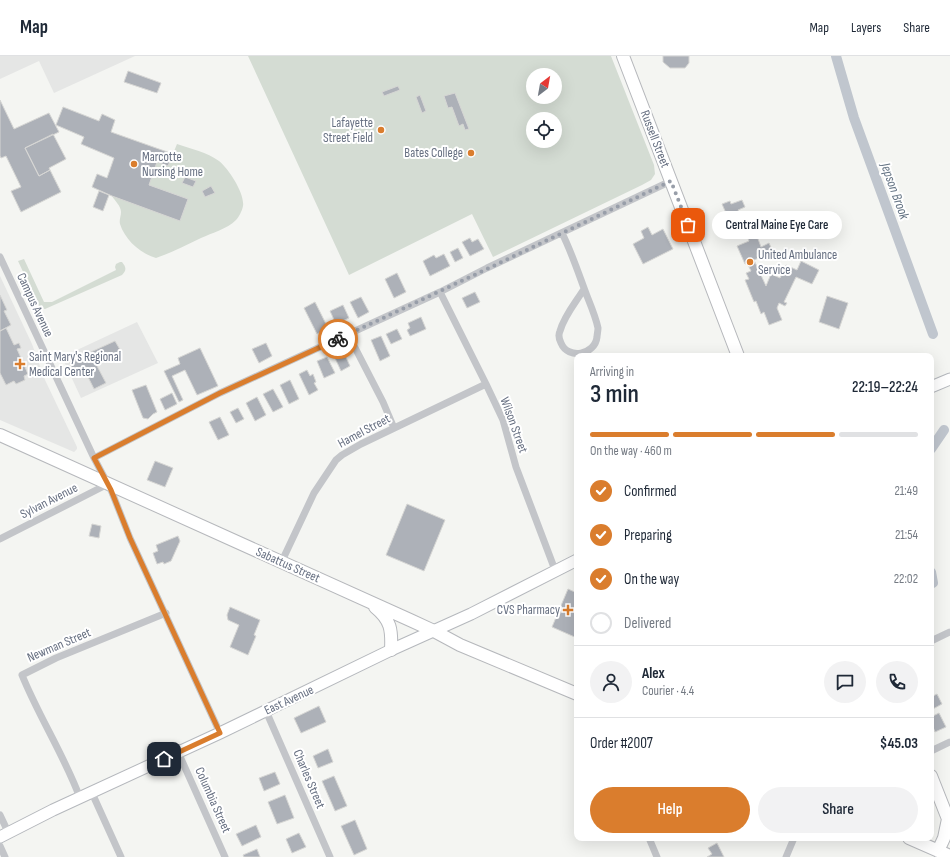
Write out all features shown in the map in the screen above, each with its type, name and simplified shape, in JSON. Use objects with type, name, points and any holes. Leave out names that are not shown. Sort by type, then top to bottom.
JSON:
[{"type":"main road","name":"Russell Street","points":[[623,56],[737,353]]},
{"type":"main road","points":[[934,386],[950,379]]},
{"type":"main road","name":"Sabattus Street","points":[[0,435],[434,631],[460,645],[574,693]]},
{"type":"main road","name":"East Avenue","points":[[4,834],[220,733],[391,650],[471,614],[574,561]]},
{"type":"main road","points":[[368,601],[388,620],[391,630],[391,650]]},
{"type":"main road","points":[[934,784],[948,819],[944,838],[936,854]]},
{"type":"main road","points":[[914,841],[936,854],[950,856]]},
{"type":"street","points":[[94,458],[220,393],[440,292],[487,268],[671,181]]},
{"type":"street","points":[[562,233],[584,289],[598,328],[597,339],[590,349],[580,353],[566,352],[562,346],[559,336],[560,331],[565,319],[584,289]]},
{"type":"street","name":"Campus Avenue","points":[[0,257],[94,458],[108,484],[130,538],[166,613],[220,733]]},
{"type":"street","name":"Wilson Street","points":[[440,292],[486,384],[502,420],[516,467],[555,570]]},
{"type":"street","points":[[348,334],[383,402],[394,428]]},
{"type":"street","name":"Hamel Street","points":[[282,562],[314,493],[336,460],[361,444],[486,384]]},
{"type":"street","name":"Sylvan Avenue","points":[[0,539],[108,484]]},
{"type":"street","name":"Newman Street","points":[[80,798],[22,675],[56,658],[166,613]]},
{"type":"street","points":[[934,640],[950,632]]},
{"type":"street","name":"Charles Street","points":[[266,711],[330,857]]},
{"type":"street","points":[[934,750],[950,742]]},
{"type":"street","name":"Columbia Street","points":[[178,752],[225,857]]},
{"type":"street","points":[[92,792],[121,857]]},
{"type":"street","points":[[0,815],[4,834]]},
{"type":"street","points":[[650,841],[657,857]]},
{"type":"street","points":[[786,857],[793,841]]},
{"type":"street","points":[[0,846],[5,857]]},
{"type":"shaded area","points":[[0,56],[135,56],[54,93],[39,61],[0,79]]},
{"type":"shaded area","name":"Bates College","points":[[248,56],[611,56],[654,165],[655,174],[651,180],[493,257],[472,214],[349,275]]},
{"type":"shaded area","points":[[177,144],[209,155],[219,161],[232,176],[239,189],[242,195],[243,206],[237,219],[228,226],[156,258],[139,250],[126,236],[120,224],[120,208],[112,196],[180,220],[187,199],[149,185],[157,162],[168,166]]},
{"type":"shaded area","points":[[24,259],[44,302],[52,302],[116,270],[116,264],[120,262],[122,262],[125,270],[122,275],[45,309],[40,308],[18,261]]},
{"type":"shaded area","name":"Saint Mary's Regional Medical Center","points":[[0,276],[32,344],[45,380],[77,447],[74,452],[0,420]]},
{"type":"shaded area","name":"Saint Mary's Regional Medical Center","points":[[137,322],[158,363],[81,398],[62,357]]},
{"type":"building","points":[[663,56],[689,56],[689,63],[685,68],[670,68],[663,62]]},
{"type":"building","points":[[128,71],[161,83],[157,93],[124,82]]},
{"type":"building","points":[[398,86],[400,90],[384,96],[382,92]]},
{"type":"building","points":[[455,93],[469,129],[465,130],[463,124],[459,126],[452,107],[448,108],[444,96]]},
{"type":"building","points":[[420,95],[426,111],[422,113],[416,97]]},
{"type":"building","points":[[0,100],[14,129],[49,113],[59,132],[25,148],[39,176],[50,170],[61,192],[21,212],[11,191],[21,187],[6,156],[1,158],[0,156]]},
{"type":"building","name":"Marcotte Nursing Home","points":[[63,107],[99,121],[102,114],[115,120],[111,132],[173,154],[168,166],[157,162],[149,185],[188,199],[180,221],[92,187],[97,174],[107,178],[114,158],[81,144],[84,137],[56,125]]},
{"type":"building","points":[[53,134],[66,159],[49,168],[50,170],[39,176],[25,148]]},
{"type":"building","points":[[185,177],[196,181],[193,187],[182,183]]},
{"type":"building","points":[[211,186],[215,193],[205,197],[202,191]]},
{"type":"building","points":[[99,191],[109,195],[103,211],[93,207]]},
{"type":"building","name":"United Ambulance Service","points":[[742,200],[745,207],[738,210],[743,221],[754,216],[762,234],[757,236],[761,247],[769,243],[773,252],[754,260],[766,286],[771,274],[780,278],[786,265],[797,270],[801,261],[819,270],[812,284],[796,277],[784,302],[787,303],[785,306],[779,303],[777,308],[782,320],[769,325],[764,312],[761,314],[756,301],[754,302],[745,280],[749,279],[746,273],[751,271],[747,263],[745,264],[737,246],[749,241],[738,216],[729,220],[722,204],[730,201],[731,204]]},
{"type":"building","points":[[648,227],[652,235],[663,229],[673,249],[643,264],[633,244],[644,238],[641,231]]},
{"type":"building","points":[[470,238],[472,242],[478,239],[484,249],[470,256],[462,242]]},
{"type":"building","points":[[458,248],[463,258],[455,262],[450,252]]},
{"type":"building","points":[[444,254],[450,266],[430,276],[423,261],[434,255],[436,258]]},
{"type":"building","points":[[397,273],[406,292],[394,298],[385,279]]},
{"type":"building","points":[[475,292],[480,302],[467,308],[462,298]]},
{"type":"building","name":"Saint Mary's Regional Medical Center","points":[[0,295],[7,310],[4,311],[11,325],[0,331]]},
{"type":"building","points":[[827,296],[848,303],[839,329],[819,322]]},
{"type":"building","points":[[361,297],[369,312],[358,318],[350,302]]},
{"type":"building","points":[[315,302],[328,328],[317,334],[304,308]]},
{"type":"building","points":[[343,305],[349,318],[336,324],[330,311]]},
{"type":"building","points":[[421,317],[426,329],[410,336],[407,330],[410,328],[408,323]]},
{"type":"building","points":[[6,328],[14,345],[19,343],[21,348],[17,349],[28,374],[24,376],[25,380],[16,384],[14,381],[6,385],[0,373],[0,331]]},
{"type":"building","points":[[397,329],[402,339],[391,344],[386,334]]},
{"type":"building","points":[[381,336],[390,356],[380,361],[371,340]]},
{"type":"building","points":[[115,341],[122,353],[96,364],[106,383],[94,389],[85,371],[76,375],[69,362]]},
{"type":"building","points":[[266,343],[272,356],[259,363],[252,349]]},
{"type":"building","points":[[200,348],[218,386],[197,395],[185,370],[172,376],[183,400],[179,402],[164,371],[180,364],[178,358]]},
{"type":"building","points":[[344,353],[350,366],[341,371],[335,358]]},
{"type":"building","points":[[327,357],[335,373],[324,378],[317,361]]},
{"type":"building","points":[[307,370],[310,376],[313,374],[316,382],[314,383],[318,390],[309,395],[299,374]]},
{"type":"building","points":[[290,380],[299,399],[289,404],[280,385]]},
{"type":"building","points":[[146,385],[157,412],[148,419],[143,418],[132,390]]},
{"type":"building","points":[[273,389],[283,407],[273,412],[263,394]]},
{"type":"building","points":[[172,393],[177,404],[165,410],[160,399]]},
{"type":"building","points":[[257,397],[266,415],[255,421],[246,403]]},
{"type":"building","points":[[238,408],[244,419],[236,423],[230,412]]},
{"type":"building","points":[[220,417],[229,435],[218,440],[209,422]]},
{"type":"building","points":[[155,461],[173,468],[165,487],[147,480]]},
{"type":"building","points":[[407,504],[445,520],[424,571],[386,555]]},
{"type":"building","points":[[92,524],[101,526],[99,538],[89,536]]},
{"type":"building","points":[[178,536],[180,541],[171,561],[164,564],[163,562],[157,564],[153,553],[158,551],[156,545]]},
{"type":"building","name":"CVS Pharmacy","points":[[568,589],[574,592],[574,637],[552,627]]},
{"type":"building","points":[[230,607],[260,620],[254,635],[256,636],[248,655],[230,647],[239,625],[228,620],[227,615]]},
{"type":"building","points":[[937,694],[942,704],[934,708],[934,696]]},
{"type":"building","points":[[319,706],[326,722],[301,733],[294,718]]},
{"type":"building","points":[[939,713],[946,727],[935,732],[934,716]]},
{"type":"building","points":[[328,749],[333,762],[318,768],[313,756]]},
{"type":"building","points":[[275,772],[280,784],[264,791],[259,778]]},
{"type":"building","points":[[334,776],[347,806],[335,811],[322,781]]},
{"type":"building","points":[[285,795],[294,818],[277,824],[268,802]]},
{"type":"building","points":[[355,820],[367,849],[354,855],[341,826]]},
{"type":"building","points":[[256,825],[261,837],[242,846],[236,834]]},
{"type":"building","points":[[299,833],[306,847],[292,853],[286,839]]},
{"type":"building","points":[[717,843],[724,857],[707,857],[712,854],[708,848]]},
{"type":"building","points":[[257,849],[260,857],[244,857],[243,855]]},
{"type":"waterway","name":"Jepson Brook","points":[[836,56],[854,118],[933,334]]},
{"type":"waterway","name":"Jepson Brook","points":[[934,445],[944,430]]},
{"type":"way so far","points":[[338,339],[440,292],[487,268],[671,181],[688,225]]},
{"type":"place","name":"Lafayette Street Field","points":[[381,130]]},
{"type":"place","name":"Bates College","points":[[471,153]]},
{"type":"place","name":"Marcotte Nursing Home","points":[[134,164]]},
{"type":"place","name":"Central Maine Eye Care","points":[[688,225]]},
{"type":"place","name":"United Ambulance Service","points":[[750,262]]},
{"type":"place","name":"Saint Mary's Regional Medical Center","points":[[20,364]]},
{"type":"place","name":"CVS Pharmacy","points":[[568,610]]},
{"type":"route","points":[[164,759],[220,733],[166,613],[130,538],[111,490],[94,458],[220,393],[338,339]]}]
